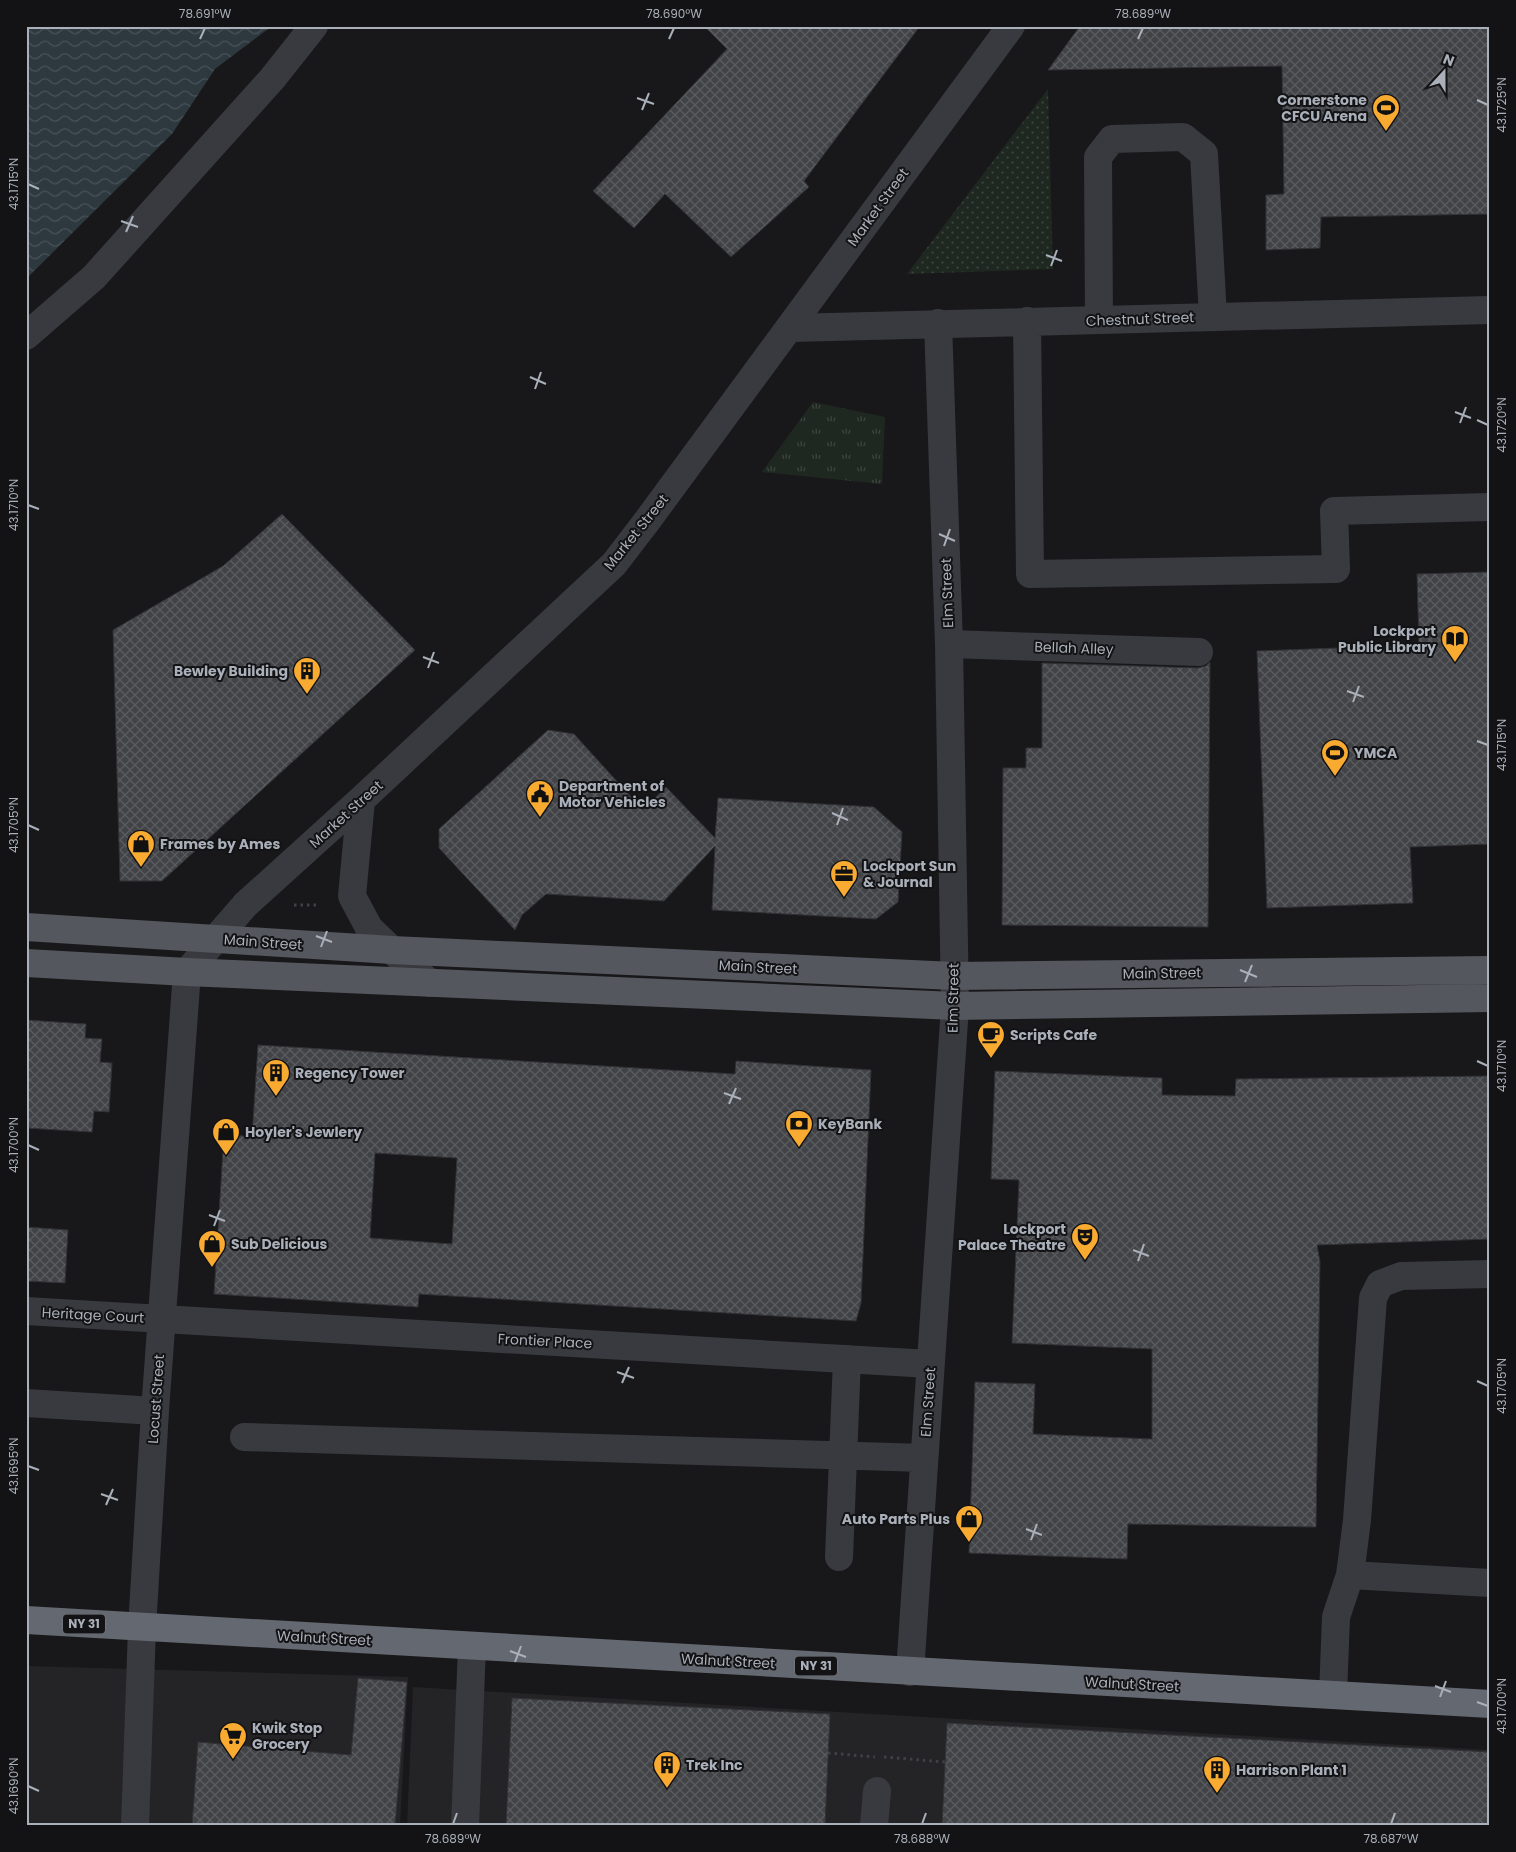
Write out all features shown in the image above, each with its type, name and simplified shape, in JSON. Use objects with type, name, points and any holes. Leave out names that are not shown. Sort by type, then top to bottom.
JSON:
[{"type":"highway","name":"Walnut Street","points":[[26,1620],[1490,1704]]},
{"type":"main road","name":"Main Street","points":[[26,927],[392,950],[954,976],[1490,970]]},
{"type":"main road","points":[[26,962],[187,972],[955,1006],[1490,998]]},
{"type":"street","points":[[26,336],[94,277],[272,79],[314,26]]},
{"type":"street","name":"Market Street","points":[[187,972],[246,904],[361,800],[614,564],[1011,26]]},
{"type":"street","points":[[1099,320],[1098,157],[1112,140],[1183,137],[1204,154],[1213,316]]},
{"type":"street","name":"Chestnut Street","points":[[790,328],[1490,310]]},
{"type":"street","points":[[1027,321],[1030,574],[1336,569],[1334,510],[1490,507]]},
{"type":"street","name":"Elm Street","points":[[910,1672],[955,1006],[949,644],[938,323]]},
{"type":"street","name":"Bellah Alley","points":[[949,644],[1200,652]]},
{"type":"street","points":[[361,800],[352,896],[369,928],[430,983]]},
{"type":"street","name":"Locust Street","points":[[135,1826],[142,1628],[160,1320],[187,972]]},
{"type":"street","points":[[1333,1695],[1336,1617],[1350,1575],[1357,1520],[1373,1298],[1380,1284],[1401,1276],[1490,1274]]},
{"type":"street","name":"Heritage Court","points":[[26,1311],[160,1320]]},
{"type":"street","name":"Frontier Place","points":[[160,1320],[930,1364]]},
{"type":"street","points":[[839,1557],[846,1359]]},
{"type":"street","points":[[26,1403],[155,1411]]},
{"type":"street","points":[[244,1437],[924,1458]]},
{"type":"street","points":[[1350,1575],[1490,1583]]},
{"type":"street","points":[[465,1826],[472,1646]]},
{"type":"street","points":[[874,1826],[876,1791]]},
{"type":"path","points":[[292,905],[328,905]]},
{"type":"path","points":[[828,1753],[945,1762]]},
{"type":"shaded area","points":[[26,1666],[408,1677],[400,1826],[26,1826]]},
{"type":"shaded area","points":[[413,1687],[1490,1750],[1490,1826],[407,1826]]},
{"type":"green space","points":[[1048,89],[1053,269],[907,274]]},
{"type":"green space","points":[[813,402],[885,417],[882,484],[762,472]]},
{"type":"water","points":[[26,26],[272,26],[215,69],[172,134],[26,279]]},
{"type":"building","points":[[704,26],[920,26],[804,181],[809,187],[731,257],[665,194],[634,228],[593,191],[727,49]]},
{"type":"building","name":"Cornerstone CFCU Arena","points":[[1080,26],[1490,26],[1490,214],[1321,217],[1320,248],[1266,250],[1266,195],[1284,194],[1282,66],[1048,70]]},
{"type":"building","name":"Bewley Building","points":[[282,514],[415,650],[162,881],[120,881],[113,630],[223,566]]},
{"type":"building","name":"YMCA","points":[[1490,572],[1490,844],[1410,847],[1413,903],[1267,908],[1257,651],[1419,645],[1417,574]]},
{"type":"building","points":[[1210,662],[1208,927],[1002,925],[1003,768],[1026,768],[1026,748],[1042,748],[1042,663],[1198,668],[1206,666]]},
{"type":"building","points":[[548,730],[574,734],[643,810],[666,787],[715,838],[718,798],[874,807],[902,832],[898,902],[876,919],[712,910],[715,846],[664,901],[546,894],[522,915],[515,930],[439,848],[439,829]]},
{"type":"building","points":[[26,1020],[86,1024],[85,1038],[102,1039],[100,1062],[112,1063],[109,1112],[94,1111],[92,1132],[26,1128]]},
{"type":"building","points":[[258,1045],[735,1074],[736,1061],[871,1070],[861,1303],[856,1321],[419,1294],[418,1307],[214,1294],[224,1134],[252,1137]],"holes":[[[375,1153],[457,1158],[452,1244],[370,1238]]]},
{"type":"building","points":[[995,1071],[1162,1078],[1162,1095],[1235,1096],[1236,1079],[1490,1076],[1490,1239],[1317,1245],[1320,1262],[1316,1527],[1128,1524],[1127,1559],[969,1553],[975,1382],[1035,1384],[1033,1434],[1152,1439],[1152,1349],[1012,1343],[1019,1180],[991,1179]]},
{"type":"building","points":[[26,1227],[68,1230],[65,1283],[26,1281]]},
{"type":"building","points":[[358,1678],[407,1682],[395,1826],[192,1826],[198,1742],[351,1755]]},
{"type":"building","name":"Trek Inc","points":[[512,1698],[830,1714],[825,1826],[506,1826]]},
{"type":"building","name":"Harrison Plant 1","points":[[947,1723],[1490,1752],[1490,1826],[942,1826]]},
{"type":"place","name":"Cornerstone CFCU Arena","points":[[1386,132]]},
{"type":"place","name":"Lockport Public Library","points":[[1455,663]]},
{"type":"place","name":"Bewley Building","points":[[307,695]]},
{"type":"place","name":"YMCA","points":[[1335,777]]},
{"type":"place","name":"Department of Motor Vehicles","points":[[540,818]]},
{"type":"place","name":"Frames by Ames","points":[[141,868]]},
{"type":"place","name":"Lockport Sun & Journal","points":[[844,898]]},
{"type":"place","name":"Scripts Cafe","points":[[991,1059]]},
{"type":"place","name":"Regency Tower","points":[[276,1097]]},
{"type":"place","name":"KeyBank","points":[[799,1148]]},
{"type":"place","name":"Hoyler's Jewlery","points":[[226,1156]]},
{"type":"place","name":"Lockport Palace Theatre","points":[[1085,1261]]},
{"type":"place","name":"Sub Delicious","points":[[212,1268]]},
{"type":"place","name":"Auto Parts Plus","points":[[969,1543]]},
{"type":"place","name":"Kwik Stop Grocery","points":[[233,1760]]},
{"type":"place","name":"Trek Inc","points":[[667,1789]]},
{"type":"place","name":"Harrison Plant 1","points":[[1217,1794]]}]
